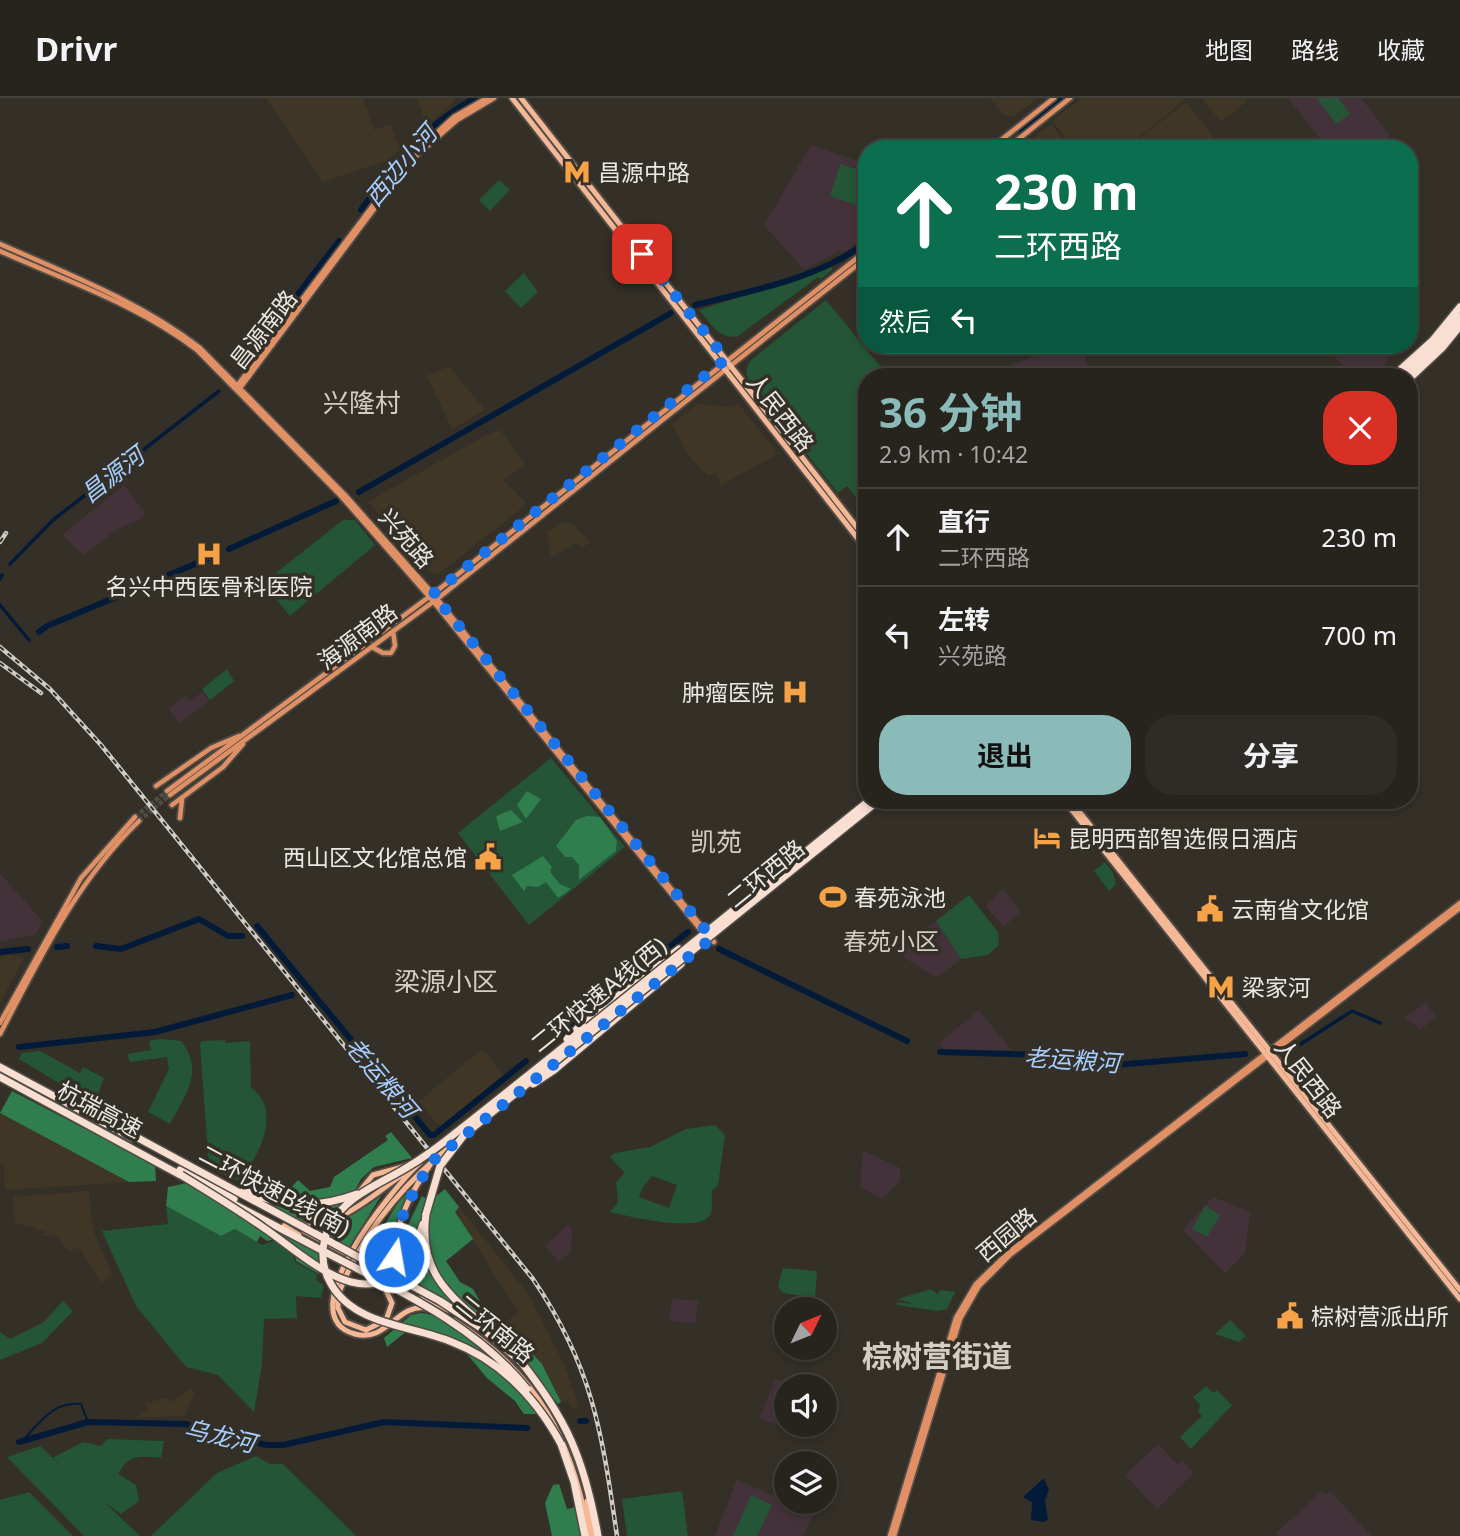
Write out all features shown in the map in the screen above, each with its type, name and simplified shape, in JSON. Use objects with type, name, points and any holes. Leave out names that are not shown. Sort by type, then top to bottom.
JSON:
[{"type":"highway","points":[[1418,353],[1433,340],[1460,304]]},
{"type":"highway","points":[[1414,368],[1460,322]]},
{"type":"highway","points":[[1400,368],[1417,354]]},
{"type":"highway","name":"二环快速A线(西)","points":[[377,1185],[432,1151],[858,808]]},
{"type":"highway","points":[[181,1175],[265,1228],[325,1273],[352,1283],[380,1280],[401,1268],[414,1250],[436,1176],[450,1150],[505,1101],[869,809]]},
{"type":"highway","points":[[530,1074],[580,1026],[679,949]]},
{"type":"highway","points":[[505,1101],[554,1070],[687,959]]},
{"type":"highway","points":[[0,1065],[285,1224]]},
{"type":"highway","name":"杭瑞高速","points":[[0,1065],[127,1132]]},
{"type":"highway","points":[[0,1075],[285,1224]]},
{"type":"highway","name":"杭瑞高速","points":[[0,1075],[181,1175]]},
{"type":"highway","points":[[127,1132],[257,1196],[283,1205],[319,1205],[377,1185]]},
{"type":"highway","name":"二环快速B线(南)","points":[[127,1132],[436,1298],[484,1330],[520,1361],[552,1401],[570,1433],[584,1473],[591,1536]]},
{"type":"highway","points":[[181,1175],[415,1301],[470,1335],[522,1382],[545,1415],[561,1444],[591,1536]]},
{"type":"highway","points":[[377,1185],[346,1205],[327,1231],[323,1263],[334,1289],[346,1303],[363,1313],[450,1341],[493,1364],[533,1402],[561,1444]]},
{"type":"highway","points":[[426,1214],[427,1247],[440,1283],[520,1361]]},
{"type":"main road","name":"昌源南路","points":[[238,388],[408,159],[454,117],[487,98]]},
{"type":"main road","name":"昌源南路","points":[[238,388],[410,161],[457,120],[494,98]]},
{"type":"main road","name":"人民西路","points":[[512,98],[858,539]]},
{"type":"main road","name":"人民西路","points":[[521,98],[858,529]]},
{"type":"main road","points":[[1001,140],[1054,98]]},
{"type":"main road","points":[[1017,140],[1070,98]]},
{"type":"main road","name":"兴苑路","points":[[0,244],[173,327],[200,348],[431,595],[712,939]]},
{"type":"main road","name":"兴苑路","points":[[0,251],[134,310],[171,330],[238,388]]},
{"type":"main road","name":"海源南路","points":[[168,793],[431,595],[858,257]]},
{"type":"main road","name":"海源南路","points":[[247,735],[435,600],[858,264]]},
{"type":"main road","points":[[372,647],[391,653],[395,646],[393,631]]},
{"type":"main road","points":[[156,786],[211,748],[247,735]]},
{"type":"main road","points":[[172,805],[223,766],[247,735]]},
{"type":"main road","points":[[180,818],[182,797]]},
{"type":"main road","points":[[808,846],[858,807]]},
{"type":"main road","name":"二环西路","points":[[441,1154],[815,856],[859,809]]},
{"type":"main road","name":"二环西路","points":[[423,1160],[808,846],[867,809]]},
{"type":"main road","points":[[815,856],[870,809]]},
{"type":"main road","points":[[1072,809],[1130,879]]},
{"type":"main road","points":[[1077,809],[1130,879]]},
{"type":"main road","points":[[0,1023],[77,885],[101,853],[137,819],[71,903],[0,1034]]},
{"type":"main road","name":"人民西路","points":[[1130,879],[1460,1290]]},
{"type":"main road","name":"西园路","points":[[892,1536],[953,1329],[976,1284],[1009,1252],[1460,905]]},
{"type":"main road","name":"人民西路","points":[[1270,1053],[1460,1299]]},
{"type":"main road","points":[[368,1272],[387,1288],[392,1307],[383,1323],[372,1329],[359,1329],[345,1322],[338,1311],[337,1301],[342,1286],[386,1209],[413,1177],[441,1154]]},
{"type":"main road","points":[[437,1303],[404,1278],[394,1251],[398,1230],[420,1182],[441,1154]]},
{"type":"main road","points":[[334,1220],[348,1208],[373,1175],[423,1160]]},
{"type":"main road","points":[[285,1224],[306,1225],[334,1220],[423,1160]]},
{"type":"main road","points":[[423,1160],[396,1186],[370,1222],[337,1284],[331,1306],[341,1326],[362,1335],[380,1332],[412,1308],[426,1308],[446,1315]]},
{"type":"main road","points":[[285,1224],[343,1256]]},
{"type":"main road","name":"二环南路","points":[[361,1265],[437,1303],[503,1350],[544,1397],[576,1458],[591,1536],[573,1465],[545,1406],[500,1354],[446,1315],[368,1272],[361,1265]]},
{"type":"shaded area","points":[[266,98],[363,98],[374,130],[391,124],[400,150],[389,160],[323,182]]},
{"type":"shaded area","points":[[417,98],[454,98],[454,101],[427,126]]},
{"type":"shaded area","points":[[990,98],[1037,99],[1013,117],[1002,114]]},
{"type":"shaded area","points":[[1082,98],[1185,100],[1135,140],[1068,140],[1052,121]]},
{"type":"shaded area","points":[[1202,98],[1245,98],[1247,101],[1221,122]]},
{"type":"shaded area","points":[[1288,98],[1361,98],[1389,134],[1388,140],[1321,140]]},
{"type":"shaded area","points":[[1186,102],[1216,140],[1137,140]]},
{"type":"shaded area","points":[[1051,124],[1064,140],[1033,140]]},
{"type":"shaded area","points":[[811,145],[858,161],[858,242],[845,252],[839,251],[804,270],[764,225]]},
{"type":"shaded area","points":[[1043,354],[1085,354],[1089,368],[1011,368],[1012,364]]},
{"type":"shaded area","points":[[1331,354],[1385,354],[1388,358],[1381,368],[1346,368]]},
{"type":"shaded area","points":[[449,366],[485,410],[452,429],[427,376]]},
{"type":"shaded area","points":[[738,403],[778,454],[721,485],[716,473],[708,476],[689,456],[672,424],[698,404],[732,407]]},
{"type":"shaded area","points":[[500,430],[526,465],[503,480],[527,504],[440,573],[433,575],[368,502],[486,435]]},
{"type":"shaded area","points":[[124,485],[146,514],[121,527],[83,555],[62,535]]},
{"type":"shaded area","points":[[562,522],[572,524],[592,543],[581,547],[576,542],[551,558],[547,532]]},
{"type":"shaded area","points":[[202,692],[209,701],[180,723],[168,709],[185,696],[190,701]]},
{"type":"shaded area","points":[[0,873],[42,921],[36,934],[0,942]]},
{"type":"shaded area","points":[[1003,889],[1021,912],[1004,926],[986,907]]},
{"type":"shaded area","points":[[936,921],[961,959],[936,978],[896,952]]},
{"type":"shaded area","points":[[8,955],[24,958],[0,1003],[0,957]]},
{"type":"shaded area","points":[[1425,1002],[1437,1018],[1420,1029],[1405,1018]]},
{"type":"shaded area","points":[[979,1010],[1011,1050],[944,1050],[939,1043]]},
{"type":"shaded area","points":[[482,1049],[504,1075],[443,1125],[436,1123],[418,1102]]},
{"type":"shaded area","points":[[0,1113],[129,1182],[5,1190],[3,1164],[0,1164]]},
{"type":"shaded area","points":[[863,1150],[900,1168],[900,1181],[882,1199],[860,1187]]},
{"type":"shaded area","points":[[89,1191],[94,1232],[112,1274],[101,1283],[80,1249],[75,1248],[69,1252],[58,1238],[51,1235],[42,1236],[47,1232],[14,1222],[14,1197]]},
{"type":"shaded area","points":[[1213,1197],[1250,1212],[1245,1253],[1225,1273],[1183,1230]]},
{"type":"shaded area","points":[[459,1207],[529,1295],[564,1364],[579,1406],[572,1410],[568,1400],[561,1402],[542,1364],[503,1323],[519,1313],[455,1212]]},
{"type":"shaded area","points":[[568,1225],[572,1229],[571,1252],[559,1262],[545,1246]]},
{"type":"shaded area","points":[[672,1298],[698,1301],[695,1324],[669,1320]]},
{"type":"shaded area","points":[[774,1382],[774,1424],[760,1418]]},
{"type":"shaded area","points":[[190,1388],[194,1392],[185,1416],[135,1418],[148,1411],[145,1403],[167,1398],[171,1402]]},
{"type":"shaded area","points":[[1158,1444],[1178,1465],[1183,1461],[1194,1473],[1157,1509],[1125,1475]]},
{"type":"shaded area","points":[[737,1480],[774,1496],[774,1514],[814,1514],[803,1536],[715,1536]]},
{"type":"shaded area","points":[[1322,1491],[1326,1495],[1330,1491],[1372,1536],[1279,1536],[1276,1533]]},
{"type":"green space","points":[[1317,98],[1338,98],[1350,114],[1336,124]]},
{"type":"green space","points":[[840,164],[858,170],[858,205],[830,196]]},
{"type":"green space","points":[[499,180],[510,190],[490,211],[479,200]]},
{"type":"green space","points":[[829,264],[833,269],[821,279],[818,277],[738,336],[731,337],[720,333],[699,310],[788,282]]},
{"type":"green space","points":[[524,273],[538,292],[521,308],[505,291]]},
{"type":"green space","points":[[826,300],[858,339],[858,354],[870,354],[881,368],[858,368],[858,500],[847,486],[838,493],[748,380],[746,370],[750,361]]},
{"type":"green space","points":[[343,520],[355,520],[375,545],[290,616],[263,583]]},
{"type":"green space","points":[[227,669],[234,681],[210,700],[202,689]]},
{"type":"green space","points":[[551,758],[625,847],[529,925],[458,833]]},
{"type":"green space","points":[[527,791],[541,799],[526,819],[517,805]]},
{"type":"green space","points":[[511,810],[523,822],[500,831],[496,816]]},
{"type":"green space","points":[[587,816],[600,817],[617,841],[616,851],[579,880],[579,865],[572,857],[565,857],[556,846],[576,820]]},
{"type":"green space","points":[[543,856],[552,867],[550,872],[560,884],[571,889],[558,898],[546,882],[538,887],[527,886],[524,891],[512,875]]},
{"type":"green space","points":[[1105,862],[1113,873],[1116,884],[1109,891],[1094,871]]},
{"type":"green space","points":[[969,895],[998,932],[999,945],[988,955],[961,959],[936,921]]},
{"type":"green space","points":[[225,1040],[226,1043],[250,1041],[251,1088],[260,1097],[267,1121],[260,1147],[239,1181],[209,1168],[200,1044],[202,1041]]},
{"type":"green space","points":[[149,1041],[181,1041],[192,1063],[190,1083],[170,1124],[148,1112],[169,1069],[167,1057],[130,1062],[127,1054],[151,1050]]},
{"type":"green space","points":[[40,1051],[80,1073],[83,1067],[104,1078],[94,1104],[19,1059],[22,1053]]},
{"type":"green space","points":[[12,1091],[155,1165],[156,1181],[129,1182],[0,1113]]},
{"type":"green space","points":[[715,1125],[725,1135],[718,1185],[712,1191],[711,1213],[705,1219],[694,1223],[680,1223],[610,1212],[618,1202],[616,1182],[625,1173],[610,1157],[615,1153],[650,1147],[686,1129]],"holes":[[[652,1176],[677,1185],[669,1208],[639,1197],[642,1188]]]},
{"type":"green space","points":[[391,1132],[412,1158],[374,1167],[361,1179],[350,1200],[328,1217],[300,1220],[274,1206],[298,1180],[310,1191],[330,1187],[334,1177],[388,1140],[385,1136]]},
{"type":"green space","points":[[187,1183],[328,1259],[319,1274],[296,1261],[294,1244],[285,1237],[267,1241],[260,1236],[257,1242],[235,1229],[221,1236],[166,1206],[168,1187]]},
{"type":"green space","points":[[417,1183],[393,1236],[393,1271],[366,1256],[397,1204]]},
{"type":"green space","points":[[386,1188],[349,1247],[321,1232],[342,1222]]},
{"type":"green space","points":[[445,1189],[459,1207],[455,1212],[473,1239],[446,1261],[460,1282],[473,1289],[495,1328],[503,1323],[542,1364],[561,1402],[558,1404],[517,1354],[405,1273],[402,1252],[405,1233],[422,1196],[430,1201]]},
{"type":"green space","points":[[166,1206],[221,1236],[235,1229],[262,1245],[277,1240],[292,1251],[295,1262],[317,1274],[316,1280],[324,1285],[321,1298],[296,1296],[297,1318],[264,1319],[262,1364],[254,1412],[218,1375],[186,1367],[136,1306],[102,1231],[168,1224]]},
{"type":"green space","points":[[1205,1206],[1220,1215],[1207,1237],[1192,1229]]},
{"type":"green space","points":[[783,1268],[817,1271],[815,1297],[783,1293],[778,1286]]},
{"type":"green space","points":[[931,1289],[937,1294],[941,1290],[955,1292],[947,1309],[938,1311],[897,1305],[897,1302],[914,1304],[898,1299]]},
{"type":"green space","points":[[63,1301],[73,1311],[42,1343],[0,1360],[0,1332],[10,1339],[44,1322]]},
{"type":"green space","points":[[421,1313],[437,1317],[471,1339],[502,1369],[540,1414],[524,1414],[515,1401],[487,1378],[462,1348],[407,1331],[387,1347],[384,1338],[411,1315]]},
{"type":"green space","points":[[1230,1320],[1246,1336],[1239,1342],[1215,1334]]},
{"type":"green space","points":[[1206,1386],[1213,1393],[1217,1390],[1232,1405],[1191,1449],[1180,1437],[1202,1416],[1198,1412],[1200,1405],[1193,1397]]},
{"type":"green space","points":[[107,1439],[164,1441],[161,1458],[135,1458],[126,1463],[118,1474],[136,1485],[139,1501],[121,1514],[103,1501],[140,1536],[84,1536],[7,1457],[40,1446],[53,1458],[83,1442],[101,1446]]},
{"type":"green space","points":[[256,1456],[270,1464],[283,1464],[356,1536],[151,1536],[217,1473]]},
{"type":"green space","points":[[559,1484],[567,1509],[576,1507],[581,1536],[552,1536],[545,1503],[553,1485]]},
{"type":"green space","points":[[682,1491],[688,1536],[627,1536],[622,1499]]},
{"type":"green space","points":[[29,1492],[73,1536],[0,1536],[0,1500]]},
{"type":"green space","points":[[751,1495],[772,1505],[757,1536],[733,1536]]},
{"type":"water","points":[[1044,1478],[1049,1490],[1045,1500],[1048,1519],[1044,1522],[1031,1520],[1032,1502],[1023,1497]]},
{"type":"waterway","name":"西边小河","points":[[361,210],[411,147],[440,121],[475,98]]},
{"type":"waterway","points":[[1021,130],[1061,98]]},
{"type":"waterway","name":"昌源河","points":[[242,367],[339,241]]},
{"type":"waterway","points":[[695,305],[785,282],[828,265],[858,247]]},
{"type":"waterway","points":[[359,492],[671,313]]},
{"type":"waterway","name":"昌源河","points":[[10,564],[53,520],[219,391]]},
{"type":"waterway","points":[[229,549],[336,501]]},
{"type":"waterway","points":[[39,632],[47,626],[207,559]]},
{"type":"waterway","name":"昌源河","points":[[0,579],[2,575]]},
{"type":"waterway","name":"昌源河","points":[[0,605],[29,640]]},
{"type":"waterway","name":"老运粮河","points":[[96,946],[121,949],[199,919],[228,936],[242,936]]},
{"type":"waterway","name":"老运粮河","points":[[257,926],[430,1135],[434,1135],[526,1061]]},
{"type":"waterway","name":"老运粮河","points":[[593,1007],[688,932]]},
{"type":"waterway","name":"老运粮河","points":[[57,947],[67,946]]},
{"type":"waterway","name":"老运粮河","points":[[0,952],[28,949]]},
{"type":"waterway","name":"老运粮河","points":[[719,949],[907,1041]]},
{"type":"waterway","name":"老运粮河","points":[[19,1047],[155,1032],[292,995]]},
{"type":"waterway","name":"老运粮河","points":[[1293,1049],[1352,1011],[1380,1023]]},
{"type":"waterway","name":"老运粮河","points":[[559,1035],[584,1015]]},
{"type":"waterway","name":"老运粮河","points":[[940,1052],[1047,1055],[1103,1066],[1245,1054]]},
{"type":"waterway","points":[[24,1439],[42,1419],[63,1406],[81,1404],[88,1422]]},
{"type":"waterway","name":"乌龙河","points":[[580,1421],[586,1421]]},
{"type":"waterway","name":"乌龙河","points":[[19,1442],[88,1422],[185,1424],[266,1445],[283,1445],[384,1422],[527,1428]]},
{"type":"tunnel","points":[[135,817],[167,791]]},
{"type":"tunnel","points":[[139,821],[170,795]]},
{"type":"railway","points":[[0,542],[6,533]]},
{"type":"railway","points":[[0,647],[50,689],[101,745],[533,1279],[569,1342],[592,1402],[606,1465],[617,1536]]},
{"type":"railway","points":[[0,663],[41,693]]},
{"type":"place","name":"昌源中路","points":[[577,172]]},
{"type":"place","name":"名兴中西医骨科医院","points":[[209,554]]},
{"type":"place","name":"肿瘤医院","points":[[795,692]]},
{"type":"place","name":"昆明西部智选假日酒店","points":[[1047,838]]},
{"type":"place","name":"西山区文化馆总馆","points":[[488,857]]},
{"type":"place","name":"春苑泳池","points":[[833,897]]},
{"type":"place","name":"云南省文化馆","points":[[1210,909]]},
{"type":"place","name":"梁家河","points":[[1221,987]]},
{"type":"place","name":"棕树营派出所","points":[[1290,1316]]},
{"type":"district","name":"兴隆村","points":[[362,402]]},
{"type":"district","name":"凯苑","points":[[716,841]]},
{"type":"district","name":"春苑小区","points":[[891,940]]},
{"type":"district","name":"梁源小区","points":[[446,981]]},
{"type":"district","name":"棕树营街道","points":[[937,1355]]},
{"type":"route","points":[[394,1257],[398,1230],[422,1177],[435,1159],[712,938],[433,594],[726,359],[642,254]]}]
